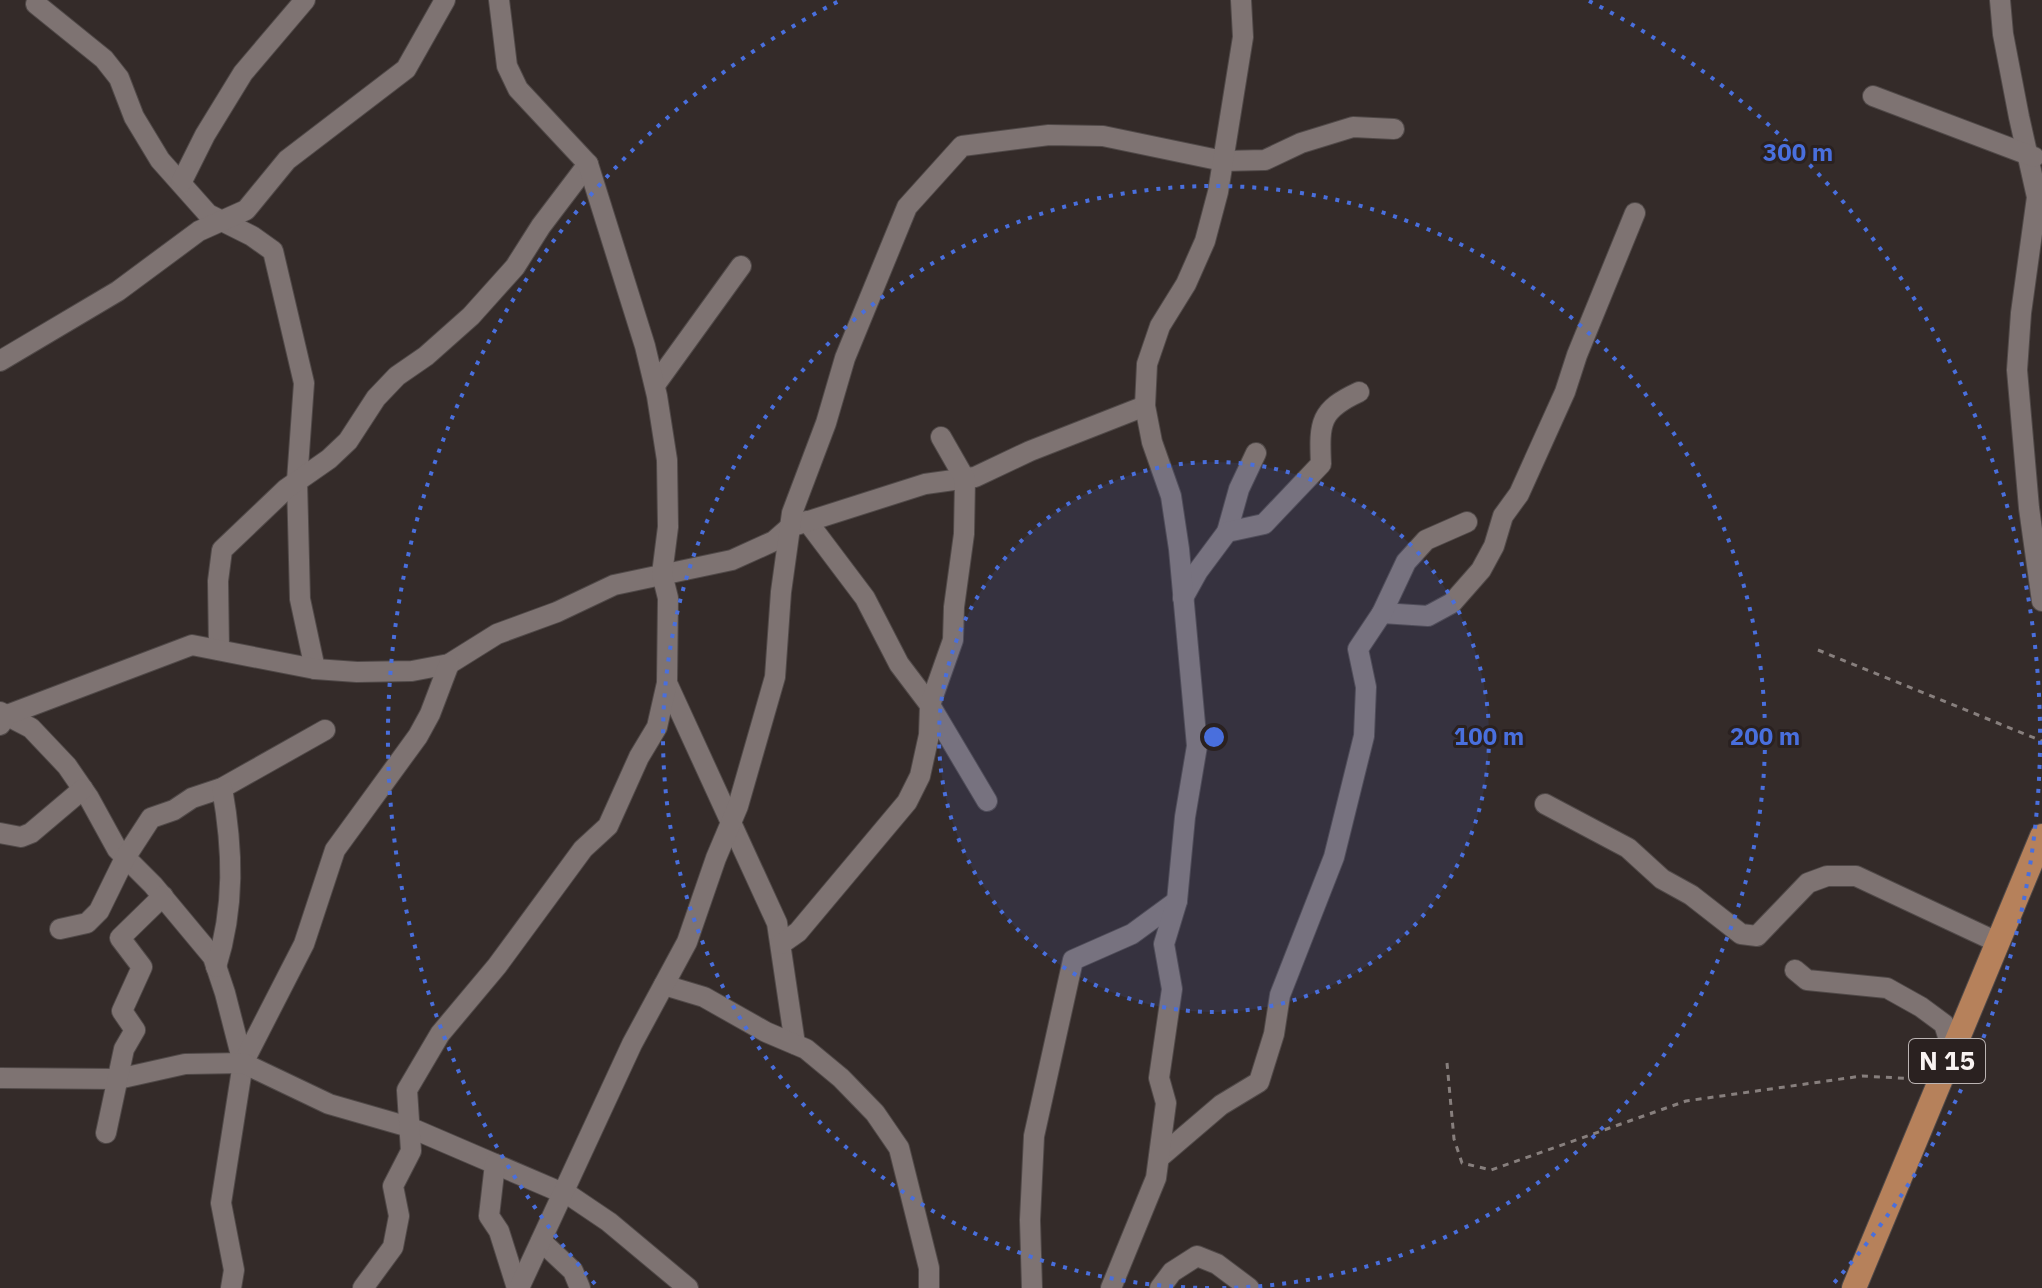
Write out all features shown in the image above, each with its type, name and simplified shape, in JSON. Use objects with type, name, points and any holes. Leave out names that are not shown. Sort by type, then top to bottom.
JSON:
[{"type":"main road","name":"N 15","points":[[1854,1288],[2042,836]]},
{"type":"street","points":[[181,183],[205,135],[243,73],[305,0]]},
{"type":"street","points":[[0,361],[118,291],[199,231],[246,210],[287,160],[406,69],[445,0]]},
{"type":"street","points":[[363,1288],[393,1247],[399,1216],[393,1186],[411,1151],[407,1090],[440,1034],[497,966],[583,849],[608,826],[639,757],[657,727],[667,683],[668,598],[662,574],[668,527],[667,460],[655,385],[588,164],[518,89],[507,66],[499,0]]},
{"type":"street","points":[[1111,1288],[1156,1178],[1166,1103],[1159,1078],[1172,989],[1164,944],[1177,901],[1185,817],[1197,746],[1171,496],[1152,442],[1145,406],[1147,364],[1160,326],[1186,284],[1205,241],[1218,192],[1243,37],[1241,0]]},
{"type":"street","points":[[2000,0],[2003,34],[2034,157],[2037,197],[2021,313],[2017,370],[2029,508],[2042,601]]},
{"type":"street","points":[[36,4],[104,59],[119,78],[134,117],[160,160],[208,214],[252,236],[273,251],[304,383],[297,481],[300,599],[315,669]]},
{"type":"street","points":[[1873,96],[2034,157]]},
{"type":"street","points":[[987,801],[930,705],[899,664],[865,598],[792,513],[826,423],[845,358],[907,207],[962,146],[1049,135],[1103,136],[1223,161],[1265,160],[1301,143],[1353,127],[1394,129]]},
{"type":"street","points":[[219,650],[218,581],[222,550],[297,481],[329,459],[348,441],[376,398],[397,376],[426,356],[480,306],[515,267],[541,226],[588,164]]},
{"type":"street","points":[[1382,613],[1428,616],[1452,603],[1481,570],[1494,546],[1503,516],[1519,494],[1565,392],[1635,213]]},
{"type":"street","points":[[655,385],[741,266]]},
{"type":"street","points":[[1227,532],[1264,524],[1283,506],[1321,464],[1320,434],[1324,415],[1337,402],[1359,392]]},
{"type":"street","points":[[2,717],[192,645],[315,669],[412,671],[449,664],[497,634],[557,612],[614,585],[732,560],[774,541],[799,524],[925,484],[975,477],[1030,451],[1145,406]]},
{"type":"street","points":[[781,944],[798,932],[907,802],[920,776],[929,735],[930,705],[953,640],[954,607],[964,534],[965,479],[941,437]]},
{"type":"street","points":[[1183,598],[1198,571],[1227,532],[1239,489],[1256,453]]},
{"type":"street","points":[[1159,1158],[1211,1112],[1259,1082],[1274,1034],[1280,995],[1334,857],[1364,736],[1366,687],[1358,649],[1382,613],[1406,562],[1426,540],[1467,522]]},
{"type":"street","points":[[518,1288],[612,1086],[687,942],[731,823],[753,759],[775,677],[781,592],[799,524]]},
{"type":"street","points":[[231,1288],[234,1270],[221,1203],[243,1063],[304,944],[335,850],[418,736],[449,664]]},
{"type":"street","points":[[667,683],[777,923],[795,1044]]},
{"type":"street","points":[[2,717],[31,728],[67,766],[117,849],[163,896],[213,957],[243,1063]]},
{"type":"street","points":[[60,929],[87,923],[99,911],[125,858],[151,818],[174,810],[192,798],[222,788],[325,730]]},
{"type":"street","points":[[216,967],[224,943],[231,880],[231,841],[222,788]]},
{"type":"street","points":[[0,833],[21,837],[31,833],[83,789]]},
{"type":"street","points":[[1545,804],[1628,848],[1662,879],[1691,895],[1741,934],[1757,936],[1808,883],[1827,876],[1856,876],[1997,942]]},
{"type":"street","points":[[106,1133],[124,1049],[135,1030],[122,1011],[142,967],[120,938],[163,896]]},
{"type":"street","points":[[1032,1288],[1030,1220],[1034,1136],[1073,960],[1132,934],[1177,901]]},
{"type":"street","points":[[1795,970],[1807,980],[1887,988],[1944,1024],[1952,1049]]},
{"type":"street","points":[[664,985],[704,997],[766,1032],[806,1049],[841,1078],[875,1113],[899,1148],[929,1268],[929,1288]]},
{"type":"street","points":[[0,1078],[118,1079],[185,1064],[243,1063],[329,1104],[409,1127],[564,1194],[609,1222],[688,1288]]},
{"type":"street","points":[[495,1164],[489,1216],[499,1231],[518,1288]]},
{"type":"street","points":[[541,1241],[573,1271],[580,1288]]},
{"type":"street","points":[[1160,1288],[1172,1272],[1197,1256],[1217,1264],[1249,1288]]},
{"type":"path","points":[[1818,650],[2042,741]]},
{"type":"path","points":[[1447,1063],[1454,1139],[1462,1163],[1491,1170],[1686,1101],[1862,1076],[1939,1081]]}]
